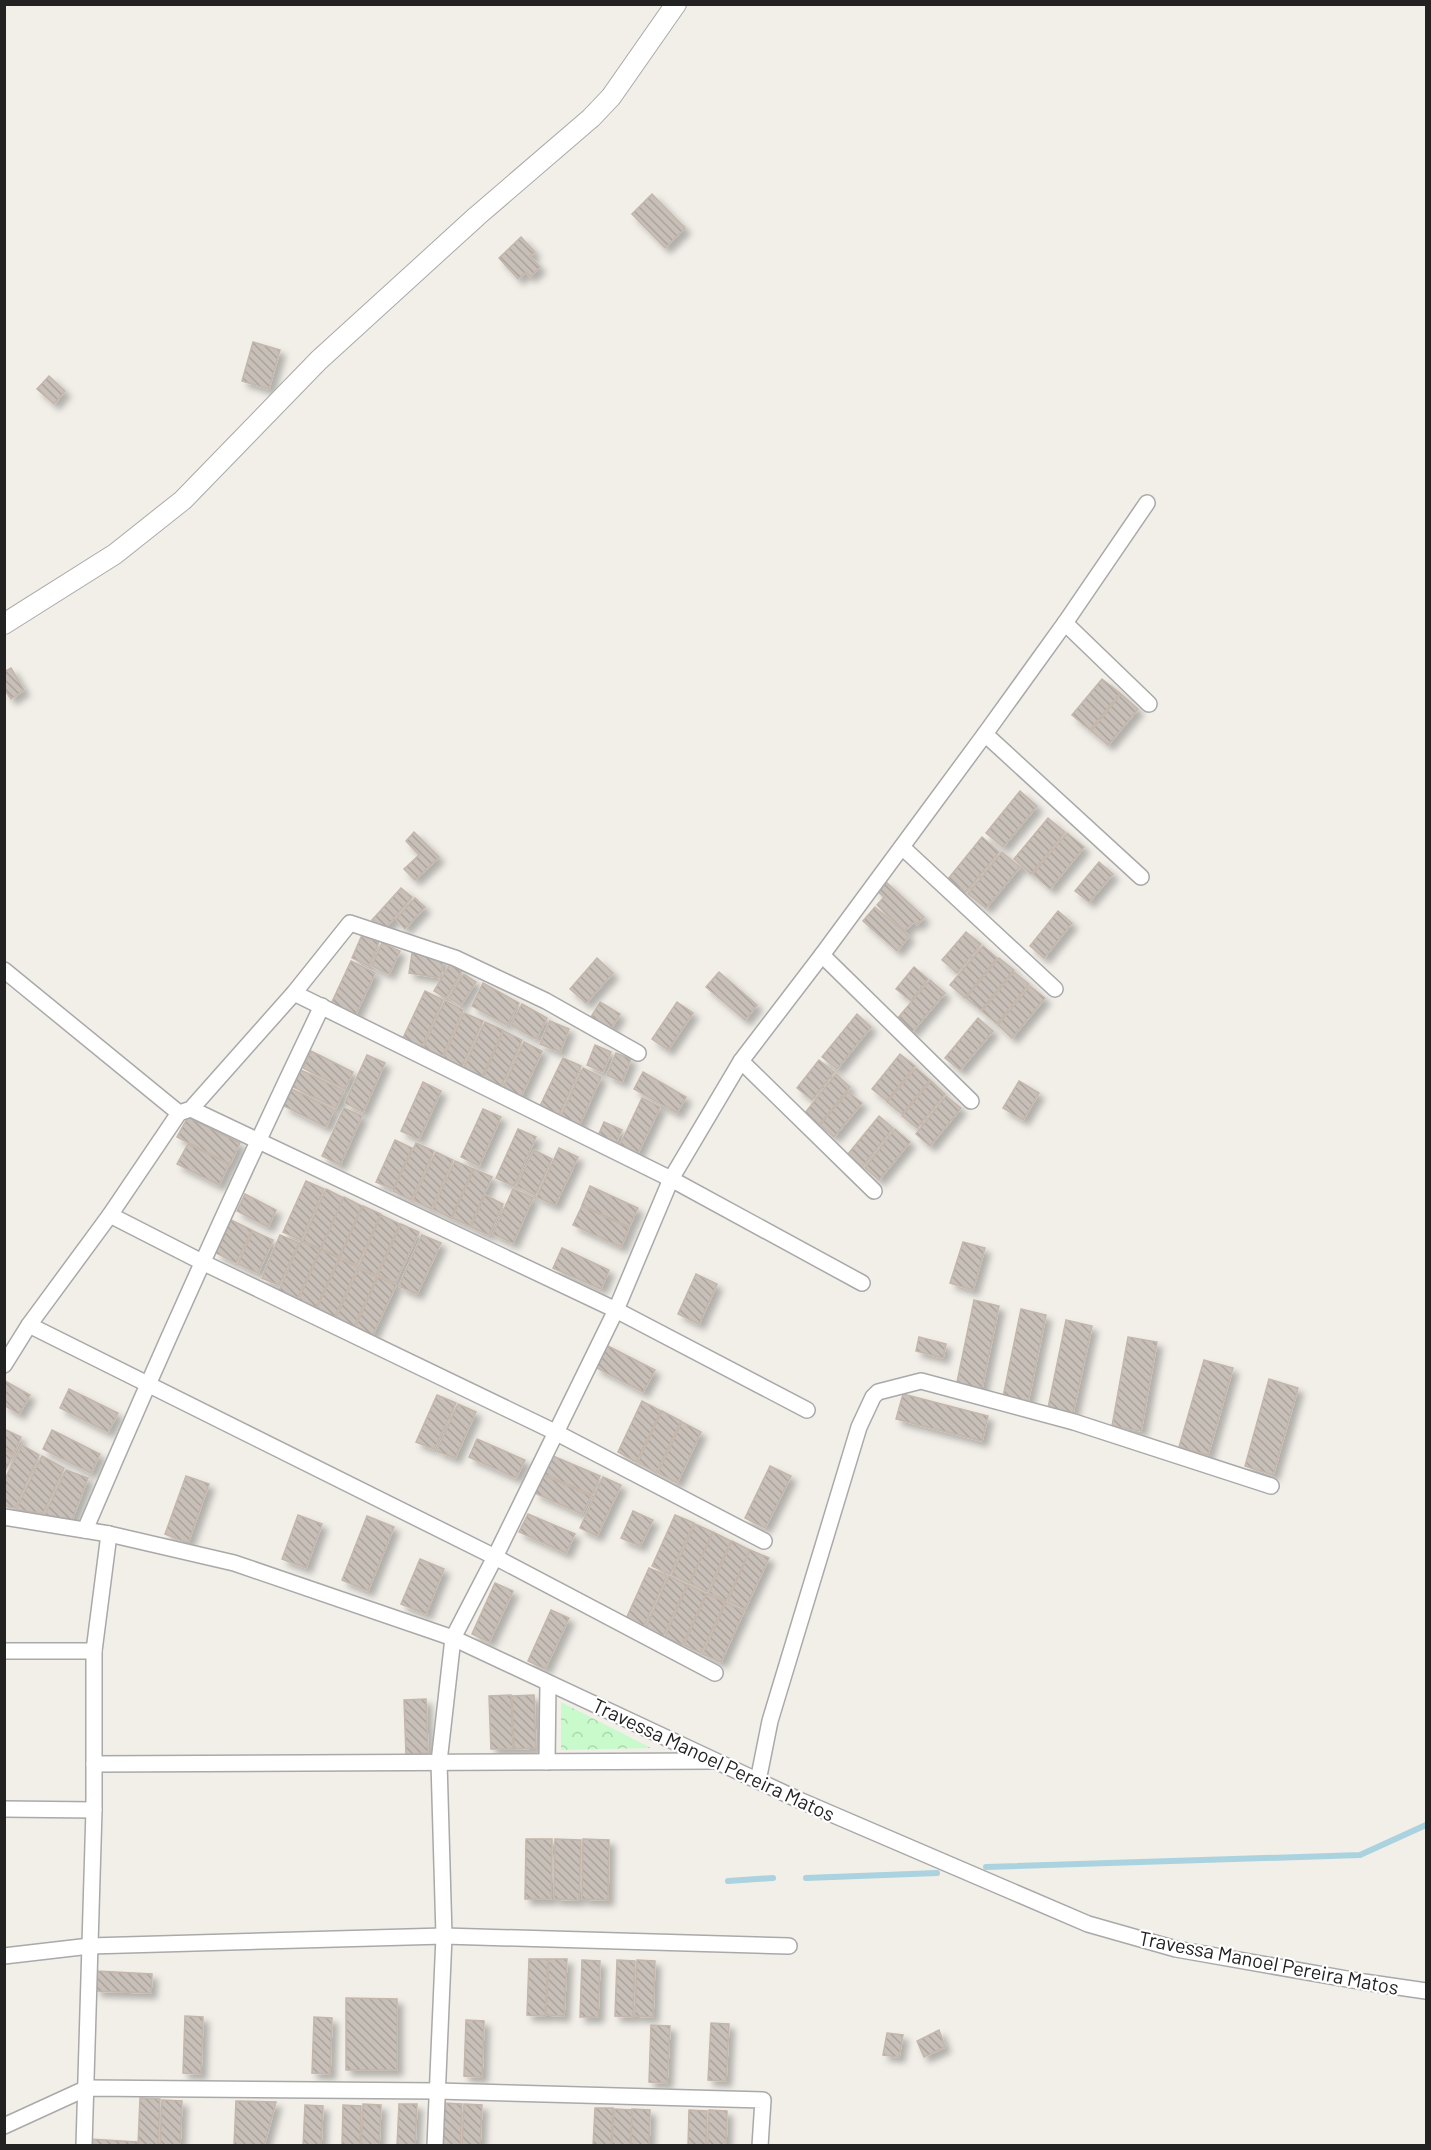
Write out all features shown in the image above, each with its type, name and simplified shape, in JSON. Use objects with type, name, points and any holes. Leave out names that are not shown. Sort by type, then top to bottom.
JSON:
[{"type":"street","points":[[4,624],[115,554],[183,500],[319,360],[477,216],[591,118],[611,97],[676,4]]},
{"type":"street","points":[[435,2145],[444,1936],[439,1762],[453,1638],[616,1310],[671,1179],[741,1061],[985,735],[1148,503]]},
{"type":"street","points":[[1065,623],[1149,704]]},
{"type":"street","points":[[985,735],[1141,877]]},
{"type":"street","points":[[902,847],[1055,989]]},
{"type":"street","points":[[4,1365],[29,1324],[185,1111],[294,993],[350,923],[455,958],[546,1001],[638,1053]]},
{"type":"street","points":[[822,955],[970,1101]]},
{"type":"street","points":[[4,970],[185,1111],[258,1140],[616,1310],[807,1410]]},
{"type":"street","points":[[294,993],[671,1179],[862,1283]]},
{"type":"street","points":[[85,1530],[147,1384],[322,1006]]},
{"type":"street","points":[[741,1061],[874,1191]]},
{"type":"street","points":[[110,1215],[204,1263],[555,1432],[764,1541]]},
{"type":"street","points":[[29,1324],[495,1557],[715,1673]]},
{"type":"street","points":[[758,1781],[770,1720],[859,1426],[873,1397],[878,1392],[921,1381],[1074,1422],[1271,1486]]},
{"type":"street","name":"Travessa Manoel Pereira Matos","points":[[4,1517],[109,1534],[234,1563],[453,1638],[758,1781],[1088,1924],[1176,1949],[1426,1991]]},
{"type":"street","points":[[84,2145],[94,1810],[94,1651],[109,1534]]},
{"type":"street","points":[[4,1651],[94,1651]]},
{"type":"street","points":[[547,1762],[549,1683]]},
{"type":"street","points":[[94,1764],[716,1761]]},
{"type":"street","points":[[4,1809],[94,1810]]},
{"type":"street","points":[[4,1963],[12,1956],[90,1946],[444,1936],[789,1946]]},
{"type":"street","points":[[4,2126],[87,2088],[437,2091],[763,2100],[760,2145]]},
{"type":"green space","points":[[561,1702],[651,1748],[561,1750]]},
{"type":"building","points":[[652,194],[685,228],[665,248],[632,214]]},
{"type":"building","points":[[521,237],[535,252],[530,256],[540,267],[530,277],[526,272],[518,279],[499,258]]},
{"type":"building","points":[[253,342],[280,350],[269,389],[242,381]]},
{"type":"building","points":[[49,376],[65,391],[54,404],[37,389]]},
{"type":"building","points":[[11,668],[24,690],[11,699],[4,689],[4,672]]},
{"type":"building","points":[[1102,679],[1120,693],[1090,730],[1072,715]]},
{"type":"building","points":[[1121,694],[1138,709],[1108,745],[1091,731]]},
{"type":"building","points":[[1020,791],[1037,806],[1003,847],[986,833]]},
{"type":"building","points":[[1048,818],[1065,832],[1031,874],[1014,859]]},
{"type":"building","points":[[414,832],[439,857],[415,880],[404,869],[419,855],[406,841]]},
{"type":"building","points":[[1067,833],[1084,847],[1050,889],[1033,874]]},
{"type":"building","points":[[982,837],[999,852],[965,893],[948,879]]},
{"type":"building","points":[[1002,852],[1020,867],[986,908],[968,894]]},
{"type":"building","points":[[1099,862],[1113,874],[1089,902],[1075,891]]},
{"type":"building","points":[[885,881],[924,917],[917,925],[914,922],[904,931],[877,905],[884,897],[876,890]]},
{"type":"building","points":[[401,888],[412,897],[383,931],[372,920]]},
{"type":"building","points":[[415,898],[425,907],[405,929],[396,919]]},
{"type":"building","points":[[875,907],[909,936],[897,951],[863,921]]},
{"type":"building","points":[[1058,911],[1072,923],[1044,958],[1030,946]]},
{"type":"building","points":[[966,932],[981,944],[957,973],[942,960]]},
{"type":"building","points":[[362,935],[379,942],[369,966],[352,958]]},
{"type":"building","points":[[382,943],[400,951],[389,974],[372,966]]},
{"type":"building","points":[[983,946],[997,958],[965,998],[950,985]]},
{"type":"building","points":[[412,953],[443,958],[441,978],[409,973]]},
{"type":"building","points":[[597,958],[613,973],[586,1003],[570,989]]},
{"type":"building","points":[[999,958],[1014,970],[981,1010],[966,998]]},
{"type":"building","points":[[351,961],[375,973],[355,1016],[331,1004]]},
{"type":"building","points":[[450,964],[462,971],[446,998],[434,991]]},
{"type":"building","points":[[914,967],[928,979],[911,1001],[896,989]]},
{"type":"building","points":[[719,972],[757,1005],[745,1020],[706,987]]},
{"type":"building","points":[[1014,972],[1029,984],[997,1024],[982,1011]]},
{"type":"building","points":[[464,974],[476,982],[461,1005],[449,998]]},
{"type":"building","points":[[930,980],[945,993],[912,1032],[897,1019]]},
{"type":"building","points":[[483,983],[519,1003],[507,1025],[472,1006]]},
{"type":"building","points":[[1030,986],[1045,998],[1012,1038],[998,1025]]},
{"type":"building","points":[[425,991],[443,1000],[421,1048],[402,1040]]},
{"type":"building","points":[[445,1001],[463,1010],[441,1059],[422,1050]]},
{"type":"building","points":[[600,1002],[620,1014],[611,1029],[591,1017]]},
{"type":"building","points":[[677,1002],[693,1013],[668,1050],[652,1039]]},
{"type":"building","points":[[522,1004],[547,1018],[536,1039],[511,1025]]},
{"type":"building","points":[[464,1013],[483,1021],[460,1070],[442,1061]]},
{"type":"building","points":[[857,1014],[871,1027],[837,1069],[822,1057]]},
{"type":"building","points":[[978,1018],[993,1031],[960,1070],[945,1058]]},
{"type":"building","points":[[550,1021],[569,1029],[560,1052],[540,1044]]},
{"type":"building","points":[[485,1022],[503,1030],[481,1079],[463,1070]]},
{"type":"building","points":[[504,1031],[522,1040],[500,1089],[482,1080]]},
{"type":"building","points":[[524,1042],[542,1051],[520,1099],[502,1091]]},
{"type":"building","points":[[595,1045],[611,1052],[603,1072],[587,1065]]},
{"type":"building","points":[[311,1051],[353,1072],[345,1089],[303,1068]]},
{"type":"building","points":[[616,1053],[631,1059],[622,1082],[607,1075]]},
{"type":"building","points":[[900,1054],[915,1066],[887,1101],[872,1089]]},
{"type":"building","points":[[367,1055],[385,1063],[363,1112],[345,1103]]},
{"type":"building","points":[[563,1058],[581,1066],[559,1115],[540,1106]]},
{"type":"building","points":[[819,1060],[834,1072],[812,1100],[797,1088]]},
{"type":"building","points":[[583,1068],[601,1077],[579,1126],[561,1117]]},
{"type":"building","points":[[916,1068],[930,1080],[902,1114],[887,1102]]},
{"type":"building","points":[[301,1070],[344,1091],[336,1108],[293,1087]]},
{"type":"building","points":[[643,1072],[686,1097],[677,1113],[634,1089]]},
{"type":"building","points":[[836,1074],[850,1087],[819,1125],[805,1113]]},
{"type":"building","points":[[931,1081],[945,1094],[917,1128],[902,1116]]},
{"type":"building","points":[[1019,1081],[1039,1093],[1023,1120],[1003,1108]]},
{"type":"building","points":[[423,1082],[441,1091],[419,1139],[401,1131]]},
{"type":"building","points":[[292,1089],[334,1110],[326,1127],[284,1106]]},
{"type":"building","points":[[848,1092],[862,1103],[834,1137],[820,1125]]},
{"type":"building","points":[[946,1096],[961,1108],[930,1146],[916,1134]]},
{"type":"building","points":[[642,1098],[660,1107],[637,1155],[619,1147]]},
{"type":"building","points":[[344,1108],[362,1116],[340,1165],[322,1156]]},
{"type":"building","points":[[483,1109],[501,1117],[479,1166],[461,1157]]},
{"type":"building","points":[[879,1116],[893,1128],[862,1167],[848,1154]]},
{"type":"building","points":[[188,1117],[240,1143],[230,1164],[177,1137]]},
{"type":"building","points":[[604,1122],[622,1130],[615,1145],[598,1136]]},
{"type":"building","points":[[518,1129],[536,1137],[514,1186],[496,1178]]},
{"type":"building","points":[[895,1129],[910,1142],[879,1180],[865,1168]]},
{"type":"building","points":[[395,1140],[412,1148],[393,1189],[376,1182]]},
{"type":"building","points":[[416,1143],[434,1151],[411,1200],[393,1191]]},
{"type":"building","points":[[188,1144],[229,1164],[219,1185],[177,1164]]},
{"type":"building","points":[[559,1148],[578,1157],[555,1205],[537,1197]]},
{"type":"building","points":[[534,1150],[552,1159],[535,1195],[517,1186]]},
{"type":"building","points":[[436,1152],[453,1160],[431,1209],[413,1200]]},
{"type":"building","points":[[455,1161],[473,1169],[451,1218],[433,1209]]},
{"type":"building","points":[[474,1169],[492,1177],[470,1226],[452,1218]]},
{"type":"building","points":[[306,1181],[324,1189],[301,1240],[283,1232]]},
{"type":"building","points":[[590,1186],[638,1208],[629,1227],[582,1205]]},
{"type":"building","points":[[326,1189],[344,1198],[320,1249],[303,1241]]},
{"type":"building","points":[[513,1189],[533,1198],[513,1243],[493,1234]]},
{"type":"building","points":[[245,1194],[276,1210],[268,1227],[237,1211]]},
{"type":"building","points":[[485,1195],[503,1204],[489,1235],[471,1227]]},
{"type":"building","points":[[344,1197],[362,1206],[339,1257],[321,1249]]},
{"type":"building","points":[[363,1206],[381,1214],[357,1265],[340,1257]]},
{"type":"building","points":[[582,1206],[629,1228],[621,1247],[573,1225]]},
{"type":"building","points":[[381,1215],[400,1224],[376,1275],[359,1267]]},
{"type":"building","points":[[231,1220],[252,1230],[236,1263],[216,1253]]},
{"type":"building","points":[[401,1224],[419,1232],[395,1283],[378,1275]]},
{"type":"building","points":[[253,1231],[273,1240],[258,1273],[238,1264]]},
{"type":"building","points":[[280,1235],[299,1243],[279,1285],[262,1278]]},
{"type":"building","points":[[422,1235],[441,1243],[417,1294],[399,1286]]},
{"type":"building","points":[[301,1241],[320,1250],[296,1301],[278,1293]]},
{"type":"building","points":[[963,1242],[985,1248],[973,1290],[950,1283]]},
{"type":"building","points":[[562,1248],[609,1270],[601,1289],[553,1268]]},
{"type":"building","points":[[321,1250],[339,1258],[315,1310],[298,1301]]},
{"type":"building","points":[[340,1259],[358,1267],[334,1318],[316,1310]]},
{"type":"building","points":[[359,1269],[377,1277],[353,1328],[335,1320]]},
{"type":"building","points":[[696,1274],[717,1284],[699,1324],[678,1314]]},
{"type":"building","points":[[378,1277],[396,1285],[372,1336],[355,1328]]},
{"type":"building","points":[[974,1300],[999,1306],[981,1393],[956,1387]]},
{"type":"building","points":[[1021,1309],[1046,1315],[1028,1402],[1003,1397]]},
{"type":"building","points":[[1066,1320],[1092,1326],[1073,1413],[1048,1408]]},
{"type":"building","points":[[919,1337],[946,1344],[943,1358],[916,1351]]},
{"type":"building","points":[[1128,1337],[1157,1342],[1141,1431],[1112,1426]]},
{"type":"building","points":[[606,1345],[655,1370],[643,1392],[595,1367]]},
{"type":"building","points":[[1204,1360],[1233,1368],[1208,1455],[1179,1447]]},
{"type":"building","points":[[1269,1379],[1298,1388],[1273,1475],[1245,1466]]},
{"type":"building","points":[[5,1381],[30,1395],[19,1414],[4,1405]]},
{"type":"building","points":[[69,1389],[118,1413],[108,1432],[60,1408]]},
{"type":"building","points":[[903,1394],[988,1416],[982,1441],[896,1419]]},
{"type":"building","points":[[437,1395],[456,1403],[434,1449],[416,1442]]},
{"type":"building","points":[[642,1401],[661,1411],[636,1462],[618,1452]]},
{"type":"building","points":[[458,1404],[476,1412],[455,1458],[437,1451]]},
{"type":"building","points":[[662,1411],[681,1421],[656,1473],[638,1462]]},
{"type":"building","points":[[682,1422],[701,1432],[677,1483],[658,1473]]},
{"type":"building","points":[[4,1429],[21,1437],[14,1454],[4,1449]]},
{"type":"building","points":[[52,1430],[100,1454],[91,1473],[43,1449]]},
{"type":"building","points":[[477,1439],[525,1460],[516,1478],[469,1457]]},
{"type":"building","points":[[22,1445],[39,1455],[15,1508],[4,1506],[4,1481]]},
{"type":"building","points":[[4,1450],[13,1455],[5,1471],[4,1471]]},
{"type":"building","points":[[42,1456],[64,1468],[43,1513],[16,1510]]},
{"type":"building","points":[[553,1456],[600,1476],[592,1495],[544,1474]]},
{"type":"building","points":[[770,1466],[791,1476],[765,1528],[745,1518]]},
{"type":"building","points":[[66,1470],[88,1478],[72,1520],[45,1515]]},
{"type":"building","points":[[543,1475],[591,1496],[582,1514],[535,1493]]},
{"type":"building","points":[[186,1476],[209,1484],[188,1543],[165,1534]]},
{"type":"building","points":[[603,1477],[621,1485],[597,1536],[580,1528]]},
{"type":"building","points":[[633,1511],[653,1520],[640,1546],[621,1538]]},
{"type":"building","points":[[528,1514],[575,1534],[566,1553],[519,1532]]},
{"type":"building","points":[[298,1515],[322,1524],[306,1568],[282,1559]]},
{"type":"building","points":[[675,1515],[694,1523],[670,1574],[652,1566]]},
{"type":"building","points":[[367,1516],[394,1527],[368,1591],[342,1580]]},
{"type":"building","points":[[695,1524],[713,1532],[689,1583],[672,1575]]},
{"type":"building","points":[[713,1532],[731,1541],[707,1592],[690,1583]]},
{"type":"building","points":[[732,1541],[750,1550],[726,1601],[709,1593]]},
{"type":"building","points":[[750,1550],[769,1558],[745,1609],[728,1601]]},
{"type":"building","points":[[420,1559],[444,1569],[426,1614],[401,1604]]},
{"type":"building","points":[[649,1568],[667,1576],[643,1627],[626,1619]]},
{"type":"building","points":[[669,1576],[687,1585],[663,1636],[646,1628]]},
{"type":"building","points":[[495,1583],[513,1591],[489,1642],[472,1634]]},
{"type":"building","points":[[688,1585],[706,1594],[682,1645],[665,1637]]},
{"type":"building","points":[[707,1594],[725,1602],[701,1653],[684,1645]]},
{"type":"building","points":[[726,1603],[744,1611],[721,1662],[703,1654]]},
{"type":"building","points":[[551,1610],[569,1618],[545,1669],[528,1661]]},
{"type":"building","points":[[511,1695],[513,1749],[491,1749],[489,1696]]},
{"type":"building","points":[[534,1695],[536,1748],[514,1749],[512,1696]]},
{"type":"building","points":[[426,1699],[428,1753],[406,1754],[404,1700]]},
{"type":"building","points":[[526,1839],[552,1839],[551,1899],[525,1899]]},
{"type":"building","points":[[555,1839],[581,1840],[579,1900],[554,1899]]},
{"type":"building","points":[[583,1839],[609,1840],[608,1900],[582,1899]]},
{"type":"building","points":[[529,1959],[548,1959],[545,2016],[527,2015]]},
{"type":"building","points":[[549,1959],[567,1959],[564,2016],[546,2015]]},
{"type":"building","points":[[582,1960],[600,1961],[598,2017],[580,2017]]},
{"type":"building","points":[[617,1960],[635,1961],[633,2017],[615,2016]]},
{"type":"building","points":[[637,1960],[655,1961],[653,2017],[635,2016]]},
{"type":"building","points":[[96,1971],[152,1974],[151,1993],[96,1991]]},
{"type":"building","points":[[346,1998],[397,1999],[397,2070],[346,2070]]},
{"type":"building","points":[[185,2016],[203,2017],[201,2074],[183,2073]]},
{"type":"building","points":[[314,2017],[332,2018],[330,2074],[312,2073]]},
{"type":"building","points":[[466,2020],[484,2021],[482,2077],[464,2076]]},
{"type":"building","points":[[711,2023],[729,2024],[726,2081],[708,2080]]},
{"type":"building","points":[[651,2025],[670,2026],[667,2083],[649,2082]]},
{"type":"building","points":[[939,2030],[945,2047],[924,2057],[917,2041]]},
{"type":"building","points":[[887,2033],[903,2035],[899,2057],[883,2055]]},
{"type":"building","points":[[140,2098],[160,2099],[158,2146],[138,2146]]},
{"type":"building","points":[[162,2100],[182,2101],[180,2146],[160,2146]]},
{"type":"building","points":[[236,2101],[276,2102],[264,2146],[234,2146]]},
{"type":"building","points":[[444,2103],[462,2104],[460,2146],[442,2146]]},
{"type":"building","points":[[363,2104],[381,2105],[379,2146],[361,2146]]},
{"type":"building","points":[[399,2104],[417,2104],[415,2146],[397,2146]]},
{"type":"building","points":[[464,2104],[482,2105],[480,2146],[462,2146]]},
{"type":"building","points":[[305,2105],[323,2106],[321,2146],[303,2146]]},
{"type":"building","points":[[343,2105],[361,2106],[360,2146],[342,2146]]},
{"type":"building","points":[[595,2108],[613,2108],[611,2146],[593,2146]]},
{"type":"building","points":[[614,2109],[632,2110],[630,2146],[612,2146]]},
{"type":"building","points":[[632,2109],[650,2110],[649,2146],[631,2146]]},
{"type":"building","points":[[689,2110],[707,2111],[706,2146],[688,2146]]},
{"type":"building","points":[[709,2110],[727,2111],[726,2146],[708,2146]]},
{"type":"building","points":[[89,2139],[137,2142],[137,2146],[89,2146]]},
{"type":"waterway","points":[[986,1867],[1360,1855],[1426,1825]]},
{"type":"waterway","points":[[806,1878],[937,1873]]},
{"type":"waterway","points":[[728,1881],[773,1878]]}]
